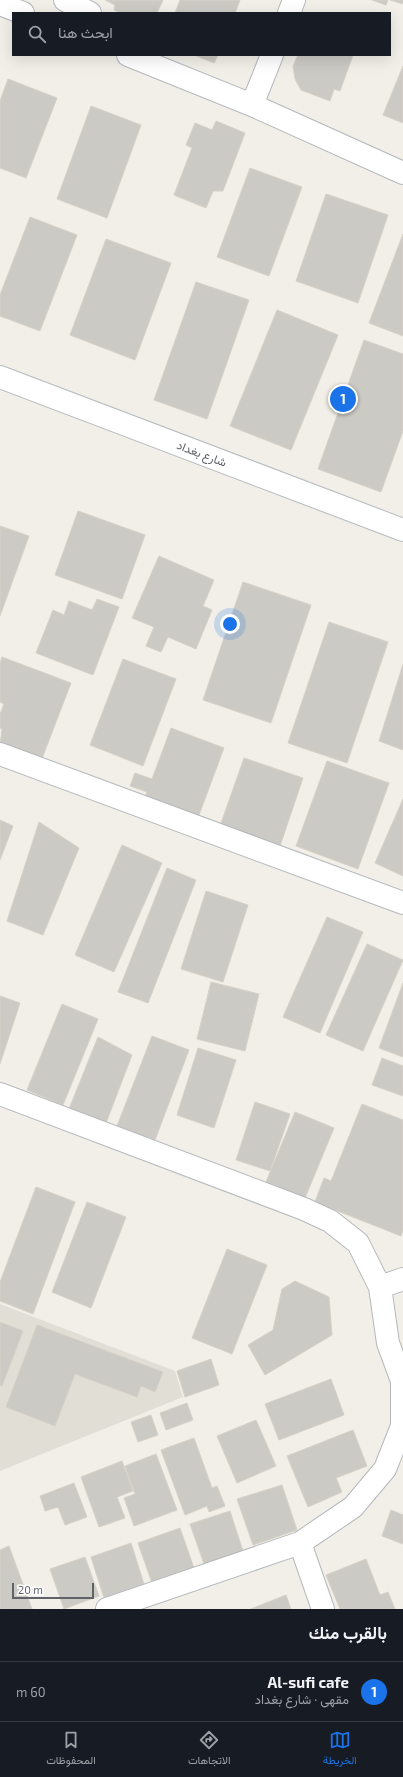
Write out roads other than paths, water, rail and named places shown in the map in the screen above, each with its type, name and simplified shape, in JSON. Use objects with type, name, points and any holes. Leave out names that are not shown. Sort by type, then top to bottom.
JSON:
[{"type":"street","points":[[65,0],[88,12]]},
{"type":"street","points":[[289,12],[294,0]]},
{"type":"street","points":[[0,4],[20,12]]},
{"type":"street","points":[[130,56],[252,105],[403,173]]},
{"type":"street","points":[[169,56],[252,105]]},
{"type":"street","points":[[252,105],[272,56]]},
{"type":"street","name":"شارع بغداد","points":[[0,377],[403,530]]},
{"type":"street","points":[[0,754],[403,903]]},
{"type":"street","points":[[0,1094],[304,1209],[330,1221],[358,1243],[380,1287],[388,1343],[402,1381],[402,1426],[385,1469],[353,1507],[300,1543],[107,1609]]},
{"type":"street","points":[[380,1287],[403,1279]]},
{"type":"street","points":[[300,1543],[323,1609]]},
{"type":"place","name":"Al-sufi cafe","points":[[343,399]]}]
